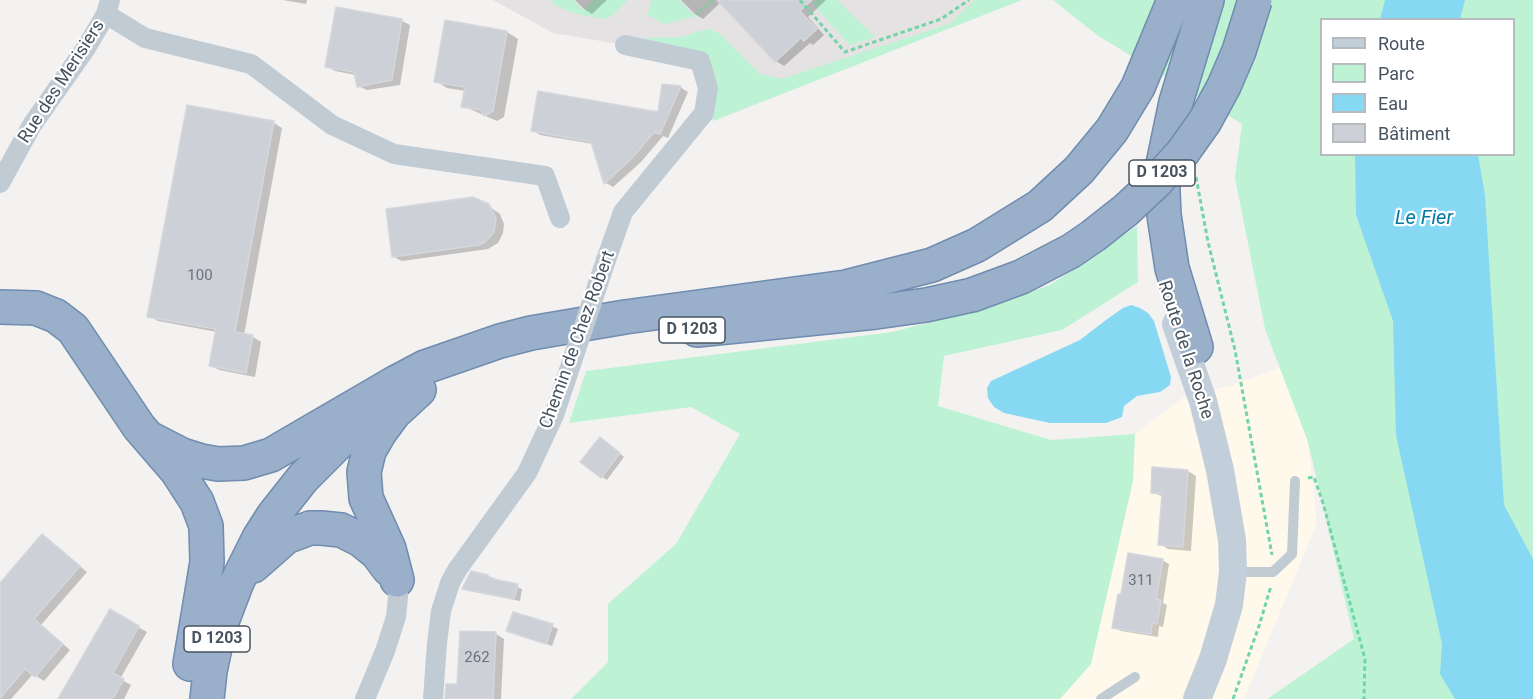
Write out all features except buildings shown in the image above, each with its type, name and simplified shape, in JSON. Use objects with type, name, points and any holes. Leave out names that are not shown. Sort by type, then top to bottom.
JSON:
[{"type":"highway","name":"D 1203","points":[[207,699],[214,651],[228,603],[266,526],[303,478],[348,434],[389,405],[406,387],[443,360],[531,333],[625,317],[846,287],[932,265],[977,245],[1040,206],[1079,170],[1112,130],[1138,87],[1174,0]]},
{"type":"highway","name":"Route de la Roche","points":[[1156,259],[1148,185],[1152,148],[1163,93],[1194,0]]},
{"type":"highway","name":"Route de la Roche","points":[[1196,347],[1172,268],[1164,215],[1162,177],[1168,136],[1207,0]]},
{"type":"highway","name":"D 1203","points":[[186,699],[194,646],[213,595],[247,525],[290,467],[322,435],[351,411],[406,387],[538,349],[926,305],[972,295],[1021,278],[1071,251],[1093,236],[1156,182],[1183,152],[1205,121],[1224,86],[1239,51],[1255,0]]},
{"type":"highway","points":[[0,307],[36,308],[56,316],[73,329],[139,427],[189,488],[206,526],[207,562],[194,646]]},
{"type":"highway","points":[[149,438],[182,455],[201,461],[218,464],[244,463],[271,455],[406,387]]},
{"type":"highway","points":[[397,580],[389,549],[366,498],[363,486],[369,451],[394,413],[406,387]]},
{"type":"highway","points":[[237,582],[286,537],[310,528],[341,530],[361,540],[383,560],[397,580]]},
{"type":"main road","name":"Route de la Roche","points":[[1156,259],[1168,301],[1203,401],[1220,470],[1232,540],[1252,572],[1246,614],[1217,699]]},
{"type":"main road","name":"D 1203","points":[[1196,347],[1214,396],[1233,464],[1252,572]]},
{"type":"main road","name":"Route de la Roche","points":[[1197,699],[1213,659],[1229,605],[1252,572]]},
{"type":"street","name":"Rue des Merisiers","points":[[0,183],[32,125],[86,48],[108,7],[145,38],[251,64],[332,125],[394,154],[545,176],[560,218]]},
{"type":"street","name":"Chemin de Chez Robert","points":[[433,699],[441,612],[450,583],[527,473],[554,415],[624,212],[704,113],[708,87],[700,61],[625,45]]},
{"type":"street","points":[[365,699],[396,617],[397,580]]},
{"type":"lane","points":[[1252,572],[1292,554],[1295,481]]},
{"type":"lane","points":[[1101,699],[1135,676]]},
{"type":"path","points":[[800,0],[844,52],[941,19],[969,0]]},
{"type":"path","points":[[1196,173],[1208,242],[1235,350],[1270,543],[1252,572],[1269,596],[1233,699]]},
{"type":"path","points":[[1295,481],[1314,477],[1320,495],[1365,659],[1364,699]]},
{"type":"shaded area","points":[[493,0],[1021,0],[713,121],[704,60],[553,33]]},
{"type":"shaded area","points":[[1280,368],[1308,442],[1317,523],[1244,699],[1060,699],[1091,664],[1133,481],[1135,434],[1181,399],[1232,385]]},
{"type":"green space","points":[[551,0],[573,0],[583,10],[593,0],[628,0],[612,16],[603,19],[577,14],[556,6]]},
{"type":"green space","points":[[652,0],[679,0],[694,15],[710,0],[716,0],[697,16],[665,24],[647,15]]},
{"type":"green space","points":[[816,0],[837,0],[875,37],[850,45],[812,3]]},
{"type":"green space","points":[[975,0],[1022,0],[713,121],[704,60],[644,38],[683,37],[709,29],[719,33],[760,74],[781,79],[949,24]]},
{"type":"green space","points":[[1053,0],[1533,0],[1533,699],[1267,699],[1354,639],[1308,442],[1265,329],[1235,178],[1242,124],[1097,35]]},
{"type":"green space","points":[[1137,226],[1138,282],[1062,330],[944,356],[938,406],[1051,440],[1135,434],[1133,481],[1091,664],[1060,699],[571,699],[608,662],[608,604],[676,544],[740,434],[691,407],[569,423],[586,371],[892,332],[973,311],[1050,285]]},
{"type":"water","points":[[1385,0],[1465,0],[1460,18],[1380,18]]},
{"type":"water","name":"Le Fier","points":[[1355,156],[1478,156],[1485,195],[1504,505],[1533,559],[1533,699],[1455,699],[1440,674],[1442,644],[1396,435],[1393,321],[1356,215]]},
{"type":"water","points":[[1131,305],[1148,313],[1154,321],[1171,377],[1170,385],[1160,392],[1137,396],[1124,406],[1122,417],[1106,423],[1050,423],[1004,413],[994,407],[988,398],[987,388],[991,381],[1080,340],[1123,308]]}]
